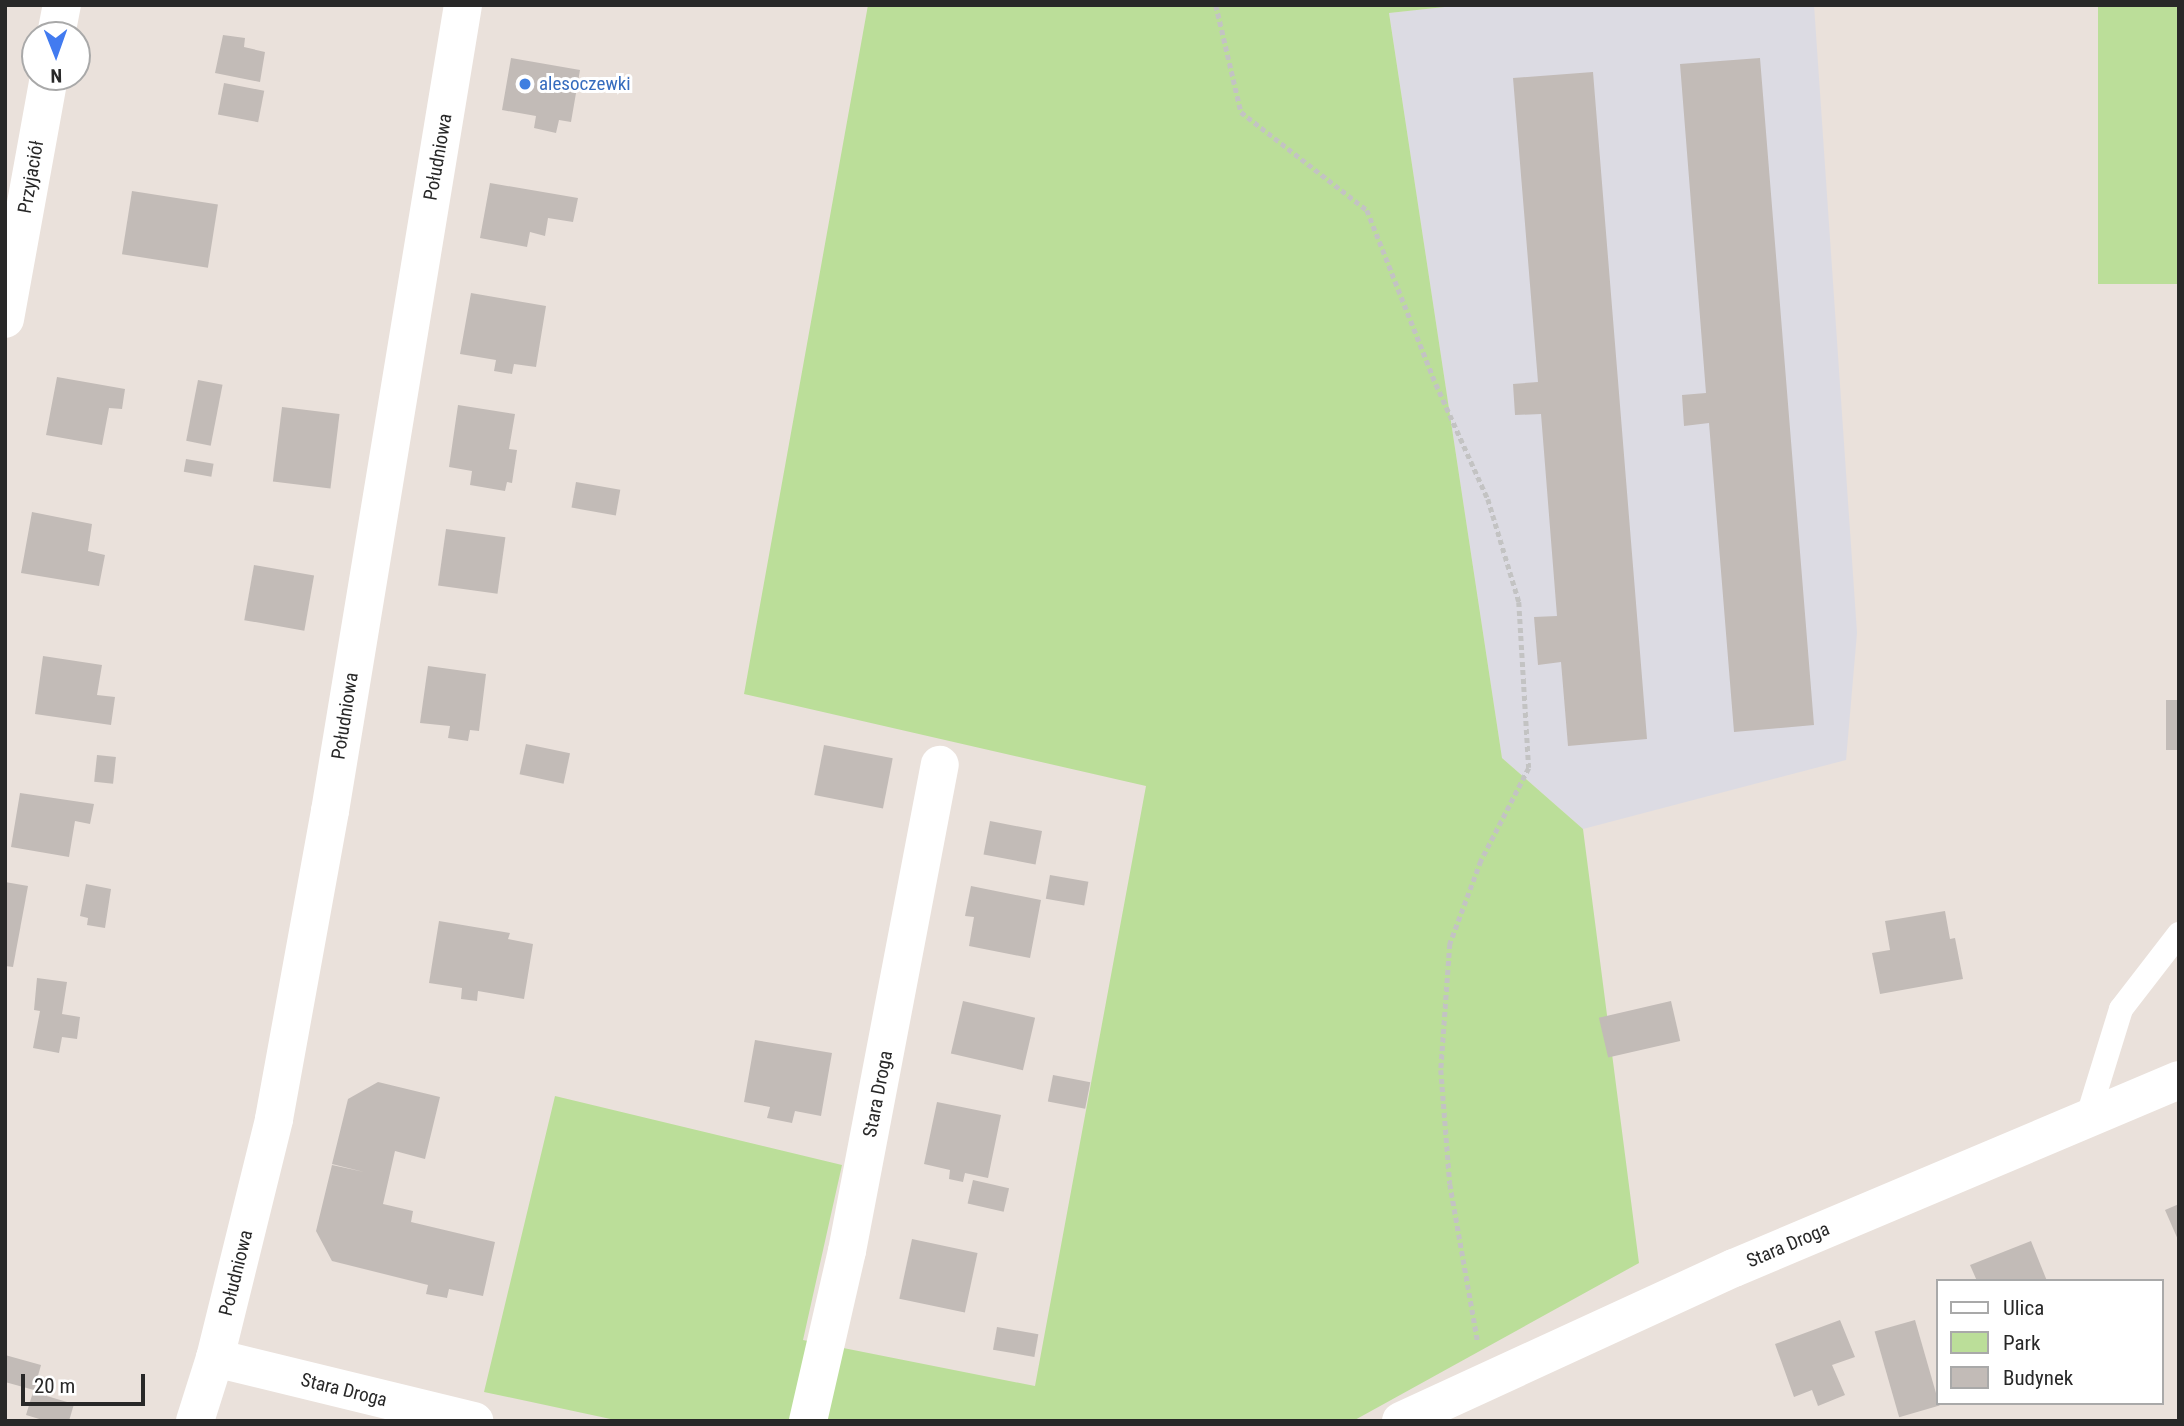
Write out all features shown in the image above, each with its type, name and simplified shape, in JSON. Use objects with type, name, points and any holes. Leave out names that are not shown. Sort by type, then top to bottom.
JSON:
[{"type":"street","name":"Południowa","points":[[195,1421],[215,1358],[276,1106],[330,811],[463,5]]},
{"type":"street","name":"Przyjaciół","points":[[5,319],[46,91]]},
{"type":"street","name":"Stara Droga","points":[[808,1421],[848,1251],[940,765]]},
{"type":"street","name":"Stara Droga","points":[[1401,1421],[1734,1268],[2179,1080]]},
{"type":"street","name":"Stara Droga","points":[[215,1358],[474,1421]]},
{"type":"lane","points":[[2087,1119],[2121,1009],[2179,934]]},
{"type":"path","points":[[1216,5],[1241,112],[1367,210],[1436,384],[1489,499],[1519,601],[1529,768],[1481,861],[1450,944],[1441,1070],[1450,1184],[1486,1384]]},
{"type":"shaded area","points":[[1463,5],[1814,5],[1857,633],[1846,760],[1583,829],[1502,758],[1389,13]]},
{"type":"green space","points":[[868,5],[1463,5],[1389,13],[1502,758],[1583,829],[1639,1263],[1353,1421],[620,1421],[484,1392],[555,1096],[842,1165],[803,1340],[1035,1386],[1146,786],[744,694]]},
{"type":"green space","points":[[2098,5],[2179,5],[2179,284],[2098,284]]},
{"type":"building","points":[[223,35],[245,38],[244,47],[265,52],[260,82],[215,73]]},
{"type":"building","points":[[511,58],[580,70],[571,122],[559,120],[556,133],[534,128],[536,116],[502,110]]},
{"type":"building","points":[[1760,58],[1814,725],[1734,732],[1709,423],[1684,426],[1682,395],[1706,393],[1680,64]]},
{"type":"building","points":[[1593,72],[1647,739],[1568,746],[1561,662],[1538,665],[1534,617],[1557,616],[1541,414],[1515,415],[1513,384],[1538,382],[1513,78]]},
{"type":"building","points":[[224,83],[264,91],[258,122],[218,114]]},
{"type":"building","points":[[490,183],[578,198],[573,222],[548,218],[545,236],[530,232],[527,247],[480,238]]},
{"type":"building","points":[[132,191],[218,205],[208,268],[122,254]]},
{"type":"building","points":[[471,293],[546,306],[536,367],[514,364],[512,374],[494,371],[496,360],[460,354]]},
{"type":"building","points":[[57,377],[125,389],[122,409],[109,408],[102,445],[46,435]]},
{"type":"building","points":[[198,380],[223,385],[211,446],[186,441]]},
{"type":"building","points":[[458,405],[515,414],[509,449],[517,450],[512,483],[507,482],[505,491],[470,485],[472,471],[449,467]]},
{"type":"building","points":[[282,407],[340,414],[330,489],[273,481]]},
{"type":"building","points":[[186,459],[214,464],[211,477],[184,472]]},
{"type":"building","points":[[576,482],[620,490],[616,515],[571,508]]},
{"type":"building","points":[[32,512],[92,524],[88,551],[105,555],[99,586],[21,573]]},
{"type":"building","points":[[446,529],[505,537],[497,594],[438,585]]},
{"type":"building","points":[[254,565],[314,576],[304,631],[244,620]]},
{"type":"building","points":[[43,656],[102,665],[97,695],[115,697],[111,725],[35,714]]},
{"type":"building","points":[[428,666],[486,674],[479,731],[470,730],[468,741],[448,738],[450,726],[420,723]]},
{"type":"building","points":[[2166,700],[2179,700],[2179,750],[2166,750]]},
{"type":"building","points":[[526,744],[570,753],[564,784],[520,774]]},
{"type":"building","points":[[824,745],[893,758],[883,808],[814,795]]},
{"type":"building","points":[[97,755],[116,757],[113,784],[94,782]]},
{"type":"building","points":[[20,793],[94,804],[90,824],[75,821],[69,857],[11,847]]},
{"type":"building","points":[[990,821],[1042,831],[1036,864],[984,854]]},
{"type":"building","points":[[1050,875],[1088,882],[1084,905],[1046,899]]},
{"type":"building","points":[[5,882],[28,886],[13,967],[5,966]]},
{"type":"building","points":[[86,884],[111,889],[105,928],[87,925],[88,918],[80,916]]},
{"type":"building","points":[[971,886],[1041,900],[1030,958],[969,946],[974,917],[965,916]]},
{"type":"building","points":[[1945,911],[1950,939],[1955,938],[1963,979],[1880,994],[1872,953],[1890,950],[1885,921]]},
{"type":"building","points":[[439,921],[510,933],[508,939],[533,944],[524,999],[478,991],[477,1001],[461,999],[462,988],[429,983]]},
{"type":"building","points":[[37,978],[67,982],[62,1014],[80,1017],[77,1039],[62,1037],[59,1053],[33,1048],[40,1011],[34,1010]]},
{"type":"building","points":[[963,1001],[1035,1018],[1023,1070],[951,1054]]},
{"type":"building","points":[[1671,1001],[1680,1041],[1608,1058],[1599,1018]]},
{"type":"building","points":[[755,1040],[832,1053],[821,1116],[795,1111],[792,1123],[767,1118],[770,1107],[744,1102]]},
{"type":"building","points":[[1053,1075],[1090,1082],[1085,1109],[1048,1102]]},
{"type":"building","points":[[378,1082],[440,1097],[425,1159],[395,1151],[383,1204],[413,1211],[411,1222],[495,1242],[483,1296],[449,1289],[447,1298],[426,1294],[428,1285],[332,1261],[316,1231],[332,1165],[364,1172],[332,1164],[348,1099]]},
{"type":"building","points":[[937,1102],[1001,1115],[988,1178],[965,1173],[963,1182],[949,1179],[950,1170],[924,1164]]},
{"type":"building","points":[[973,1180],[1009,1188],[1004,1212],[968,1203]]},
{"type":"building","points":[[2179,1204],[2179,1242],[2165,1210]]},
{"type":"building","points":[[912,1239],[978,1253],[965,1313],[899,1299]]},
{"type":"building","points":[[2031,1241],[2046,1279],[1976,1279],[1970,1265]]},
{"type":"building","points":[[1840,1320],[1855,1357],[1832,1365],[1845,1395],[1818,1406],[1812,1390],[1794,1397],[1775,1344]]},
{"type":"building","points":[[1915,1320],[1936,1393],[1936,1405],[1940,1406],[1899,1417],[1875,1332]]},
{"type":"building","points":[[997,1327],[1038,1334],[1034,1357],[993,1350]]},
{"type":"building","points":[[5,1355],[41,1365],[34,1390],[5,1382]]},
{"type":"building","points":[[33,1392],[74,1404],[69,1421],[46,1421],[26,1415]]},
{"type":"place","name":"alesoczewki","points":[[525,84]]}]
